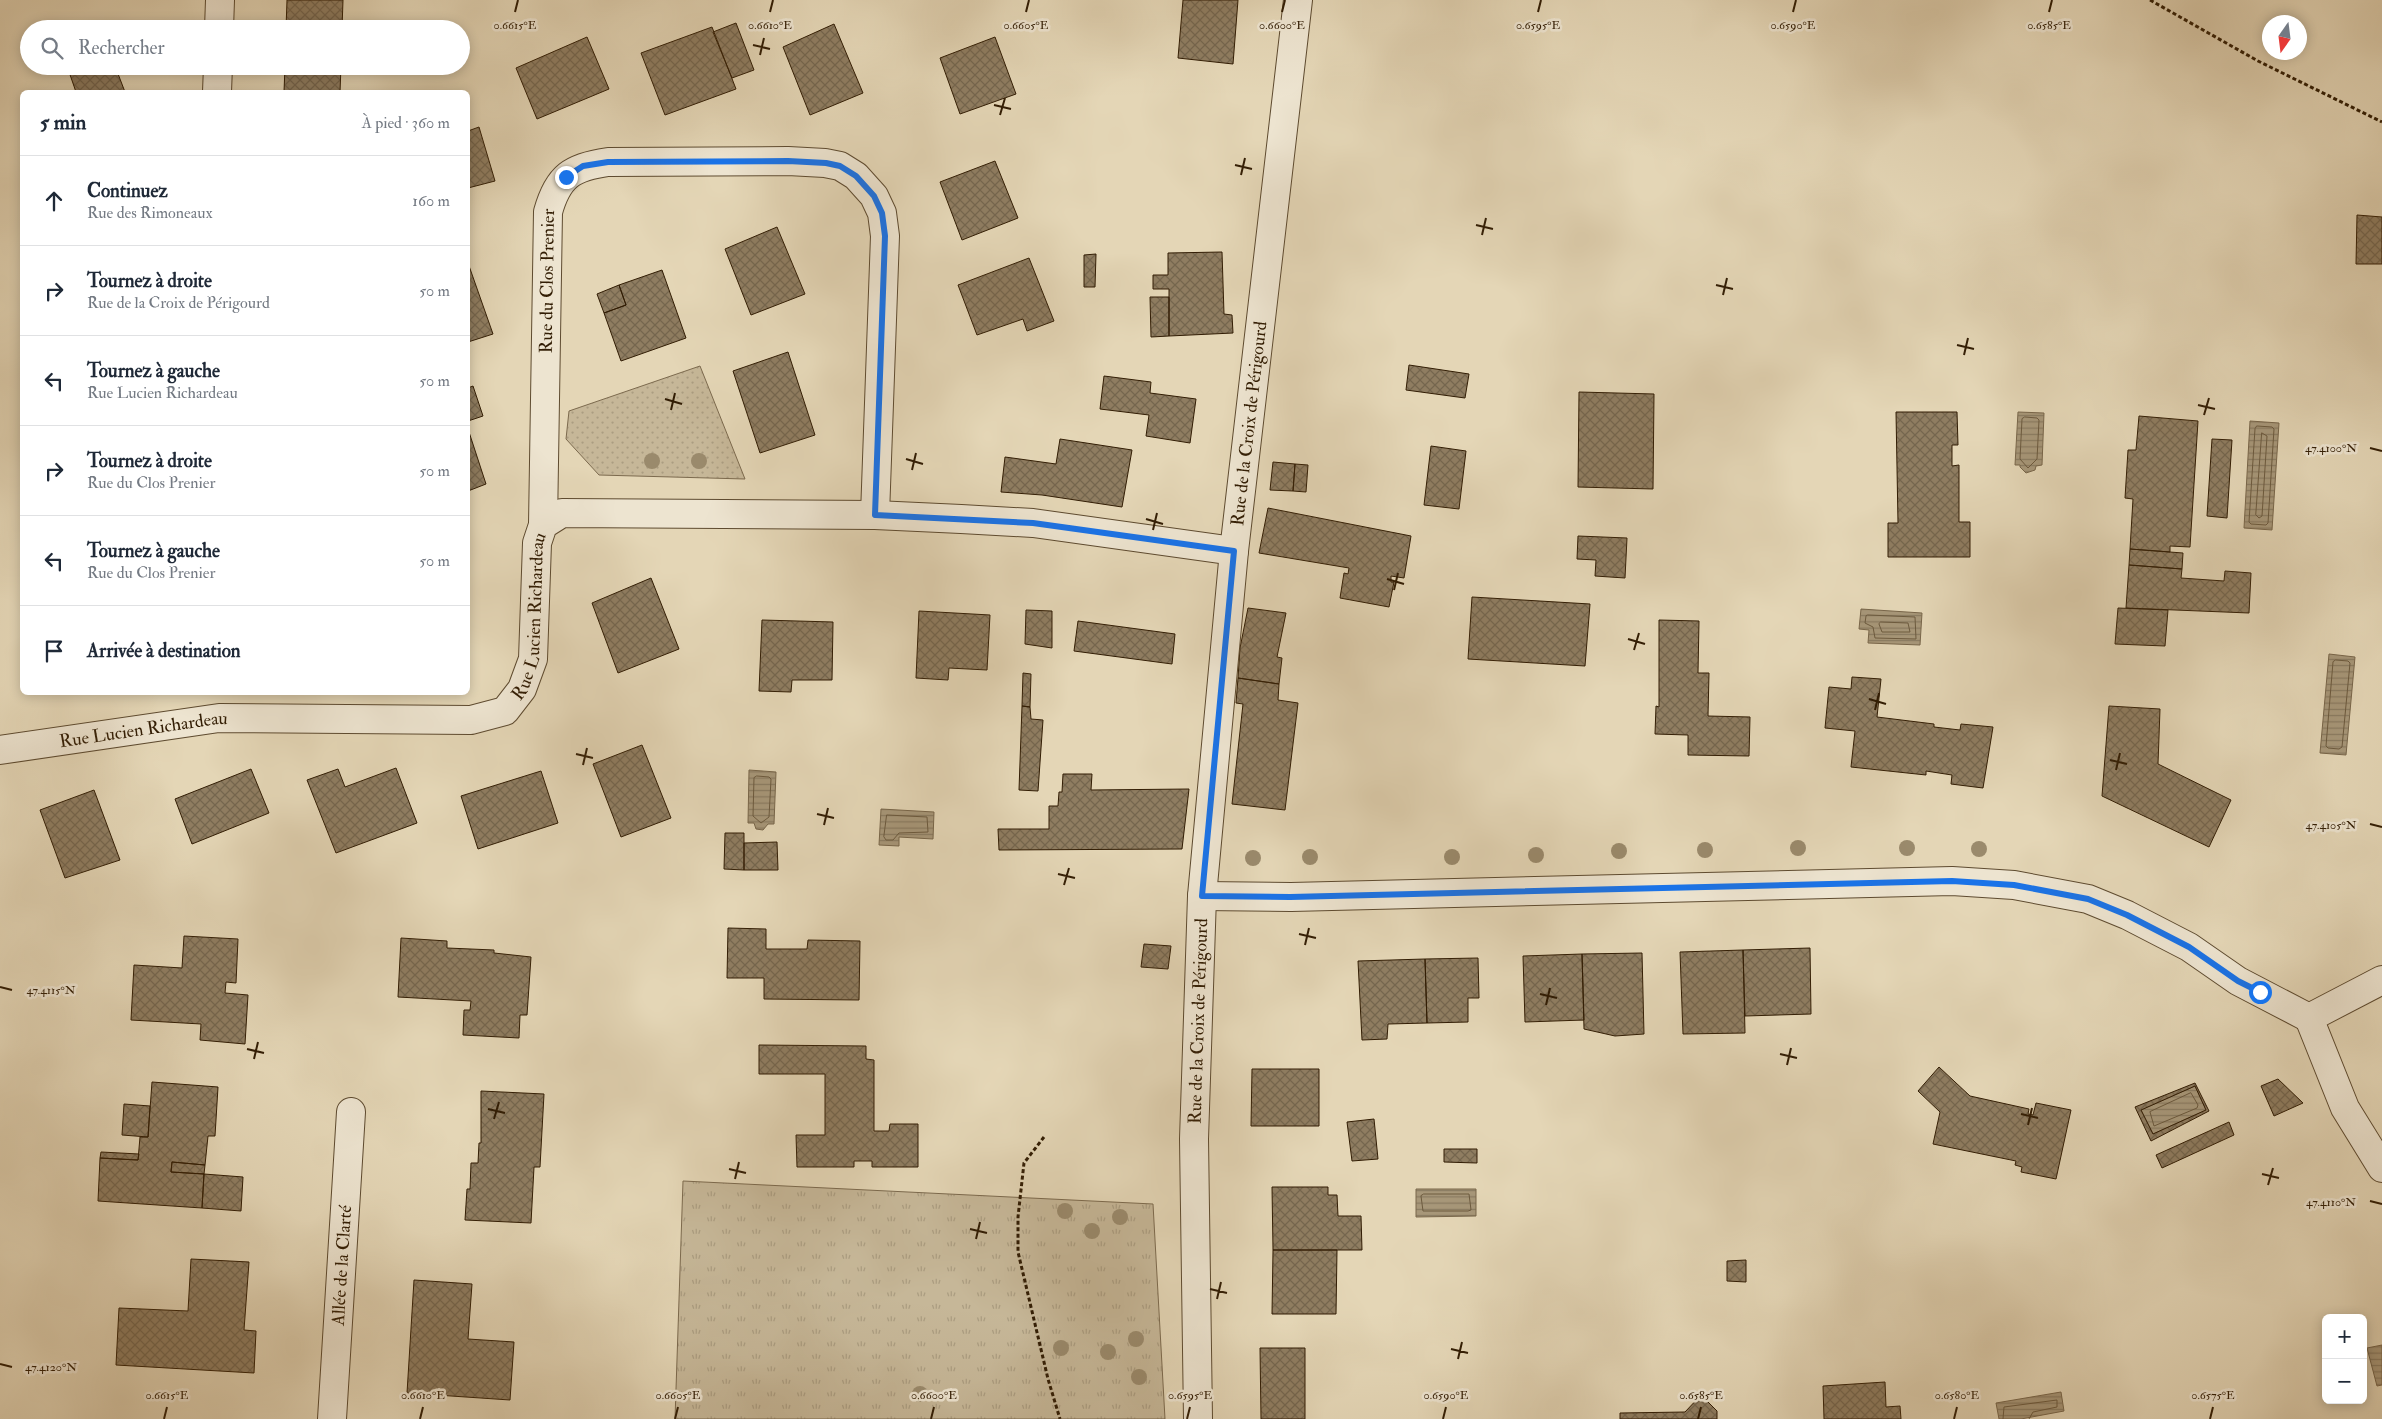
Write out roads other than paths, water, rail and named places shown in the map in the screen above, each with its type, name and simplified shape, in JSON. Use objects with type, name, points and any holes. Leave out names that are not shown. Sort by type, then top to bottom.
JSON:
[{"type":"street","points":[[219,20],[220,0]]},
{"type":"street","name":"Rue de la Croix de Périgourd","points":[[1198,1419],[1194,1139],[1202,896],[1234,551],[1298,0]]},
{"type":"street","points":[[217,90],[218,75]]},
{"type":"street","name":"Rue du Clos Prenier","points":[[543,525],[548,212],[554,193],[566,177],[583,166],[608,162],[788,161],[826,163],[840,166],[856,176],[874,196],[882,213],[885,236],[875,515]]},
{"type":"street","name":"Rue Lucien Richardeau","points":[[0,750],[219,718],[471,720],[505,710],[522,689],[534,659],[537,543],[543,525],[562,513],[875,515],[1033,523],[1234,551]]},
{"type":"street","points":[[1202,896],[1290,897],[1952,881],[2014,885],[2088,899],[2127,915],[2189,947],[2238,981],[2309,1018],[2345,1108],[2382,1168]]},
{"type":"street","points":[[2309,1018],[2382,980]]},
{"type":"street","name":"Allée de la Clarté","points":[[332,1419],[351,1112]]},
{"type":"water","points":[[2018,412],[2044,413],[2042,465],[2036,466],[2035,470],[2026,473],[2020,465],[2015,465]]},
{"type":"water","points":[[2250,421],[2279,423],[2272,530],[2244,528]]},
{"type":"water","points":[[1861,609],[1922,613],[1920,645],[1868,643],[1869,630],[1859,629]]},
{"type":"water","points":[[2329,654],[2355,657],[2346,755],[2320,753]]},
{"type":"water","points":[[749,770],[776,772],[774,824],[768,824],[763,830],[756,829],[754,823],[748,823]]},
{"type":"water","points":[[881,809],[934,812],[933,839],[899,837],[899,846],[879,845]]},
{"type":"water","points":[[2195,1086],[2206,1110],[2153,1134],[2141,1110]]},
{"type":"water","points":[[1416,1189],[1476,1189],[1476,1216],[1416,1217]]},
{"type":"water","points":[[2382,1345],[2382,1385],[2377,1386],[2367,1348]]},
{"type":"water","points":[[2061,1392],[2064,1411],[2021,1419],[1999,1419],[1996,1403]]}]
